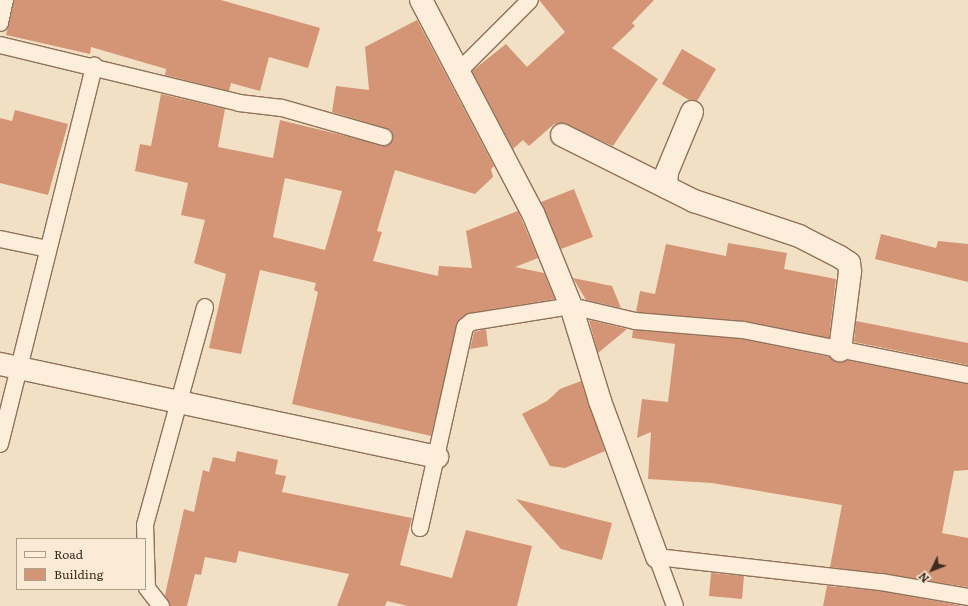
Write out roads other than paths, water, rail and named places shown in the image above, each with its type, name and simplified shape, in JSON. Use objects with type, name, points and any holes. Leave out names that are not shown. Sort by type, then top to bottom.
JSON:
[{"type":"street","points":[[421,0],[533,213],[571,306],[600,401],[657,557]]},
{"type":"street","points":[[666,187],[667,172],[692,112]]},
{"type":"street","points":[[562,135],[694,201],[799,236],[849,263],[840,350]]},
{"type":"street","points":[[10,366],[181,400],[437,457]]},
{"type":"lane","points":[[0,20],[5,0]]},
{"type":"lane","points":[[458,71],[530,0]]},
{"type":"lane","points":[[0,45],[94,66],[239,103],[282,108],[384,137]]},
{"type":"lane","points":[[0,444],[10,366],[48,249],[94,66]]},
{"type":"lane","points":[[0,239],[48,249]]},
{"type":"lane","points":[[145,538],[145,525],[168,433],[181,400],[205,306]]},
{"type":"lane","points":[[420,528],[465,326],[471,322],[571,306],[635,321],[743,330],[968,375]]},
{"type":"lane","points":[[146,556],[147,588],[161,606]]},
{"type":"lane","points":[[675,606],[657,557],[873,581],[968,597]]}]
